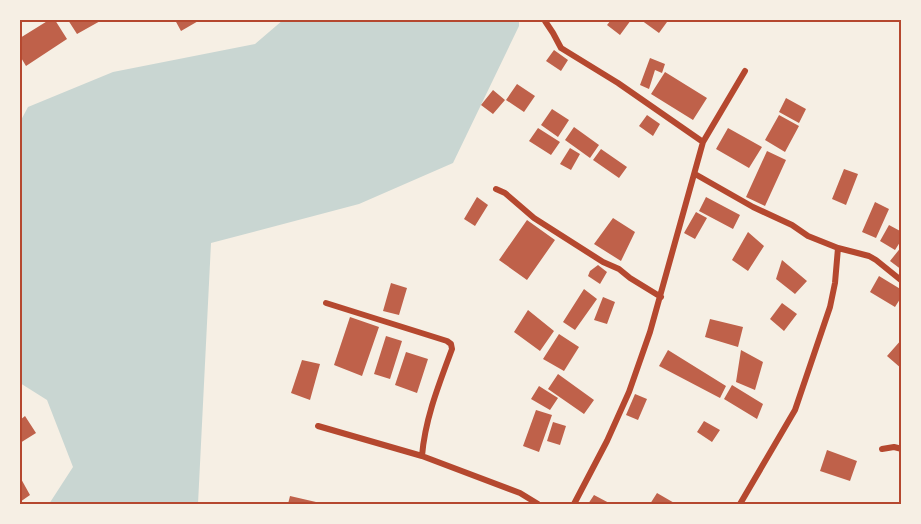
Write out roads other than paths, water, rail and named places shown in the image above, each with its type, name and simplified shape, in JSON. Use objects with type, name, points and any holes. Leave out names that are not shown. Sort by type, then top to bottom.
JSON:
[{"type":"street","points":[[545,20],[561,48],[618,83],[703,142]]},
{"type":"street","points":[[574,504],[607,441],[629,392],[650,332],[703,142],[745,71]]},
{"type":"street","points":[[695,174],[753,207],[792,225],[808,236],[838,248],[870,256],[902,281]]},
{"type":"street","points":[[496,189],[505,193],[534,218],[603,262],[619,268],[630,278],[660,297]]},
{"type":"street","points":[[740,504],[795,410],[830,307],[838,248]]},
{"type":"street","points":[[326,303],[451,344],[452,349],[425,430],[422,456]]},
{"type":"street","points":[[318,426],[422,456],[520,493],[538,504]]},
{"type":"street","points":[[882,449],[894,447],[902,449]]}]
